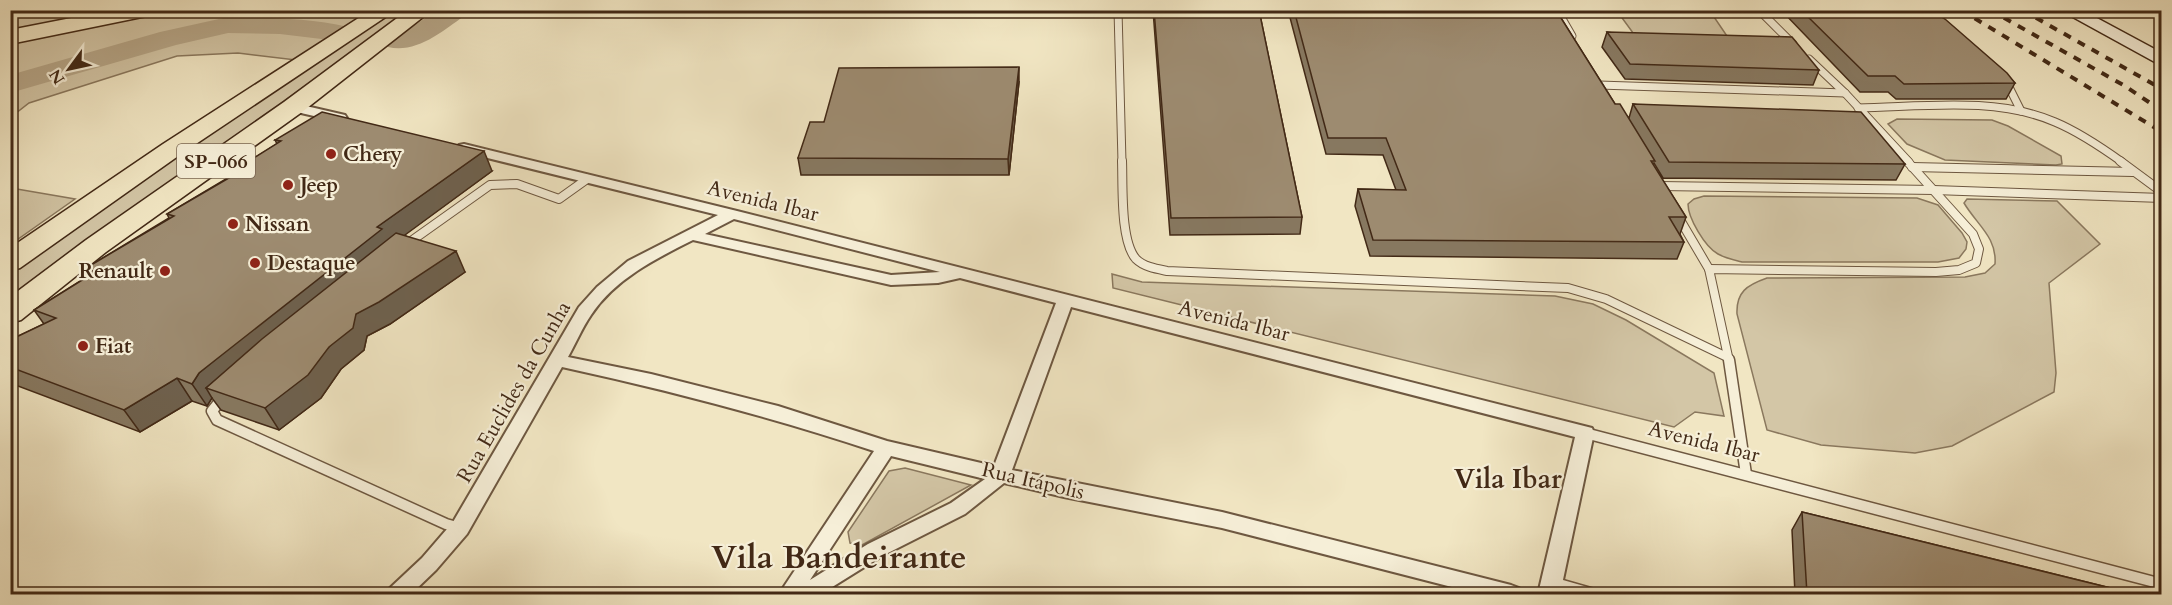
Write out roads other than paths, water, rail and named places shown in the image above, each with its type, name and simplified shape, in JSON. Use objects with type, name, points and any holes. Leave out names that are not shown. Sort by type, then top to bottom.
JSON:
[{"type":"highway","points":[[10,20],[60,10]]},
{"type":"highway","points":[[10,37],[147,10]]},
{"type":"highway","name":"SP-066","points":[[10,262],[172,149],[390,21],[422,10]]},
{"type":"highway","points":[[390,21],[430,10]]},
{"type":"highway","name":"SP-066","points":[[10,314],[96,246],[293,107],[390,21]]},
{"type":"main road","points":[[2068,10],[2162,61]]},
{"type":"street","points":[[293,107],[351,121]]},
{"type":"street","name":"Avenida Ibar","points":[[444,144],[732,214],[1585,433]]},
{"type":"street","name":"Rua Euclides da Cunha","points":[[398,594],[429,564],[460,528],[585,311],[620,274],[634,264],[732,214]]},
{"type":"street","points":[[690,235],[891,280],[938,278],[962,273]]},
{"type":"street","points":[[805,594],[874,551],[977,497],[1001,474],[1066,299]]},
{"type":"street","name":"Rua Itápolis","points":[[556,360],[651,380],[778,413],[886,448],[1064,490],[1222,520],[1511,594]]},
{"type":"street","points":[[1550,588],[1585,433]]},
{"type":"street","points":[[789,594],[886,448]]},
{"type":"lane","points":[[1118,10],[1119,125],[1126,227],[1131,253],[1136,260],[1147,267],[1167,271],[1568,288],[1606,299],[1729,358]]},
{"type":"lane","points":[[1557,10],[1578,48]]},
{"type":"lane","points":[[1709,269],[1936,272],[1959,270],[1976,263],[1980,244],[1970,229],[1845,93],[1758,10]]},
{"type":"lane","points":[[1594,75],[1605,95]]},
{"type":"lane","points":[[2002,81],[2010,90],[2021,111]]},
{"type":"lane","points":[[1599,85],[1845,93]]},
{"type":"lane","points":[[1858,108],[1995,107],[2021,111],[2052,120],[2081,135],[2162,192]]},
{"type":"lane","points":[[1912,166],[2133,172]]},
{"type":"lane","points":[[1654,176],[1665,195]]},
{"type":"lane","points":[[398,252],[490,185],[502,181],[528,186],[559,199],[587,179]]},
{"type":"lane","points":[[1660,186],[1934,190],[2162,198]]},
{"type":"lane","points":[[1676,213],[1709,269],[1729,358],[1746,474]]},
{"type":"lane","points":[[235,387],[218,401],[212,411],[217,420],[446,524],[460,528]]},
{"type":"lane","name":"Avenida Ibar","points":[[1585,433],[2162,584]]},
{"type":"lane","points":[[1550,588],[1594,594]]},
{"type":"waterway","points":[[398,41],[422,33],[455,10]]},
{"type":"waterway","points":[[10,84],[170,38],[228,25],[280,26],[338,33]]},
{"type":"railway","points":[[1961,10],[2162,132]]},
{"type":"railway","points":[[1990,10],[2125,86],[2162,111]]},
{"type":"railway","points":[[2022,10],[2162,89]]},
{"type":"place","name":"Chery","points":[[331,154]]},
{"type":"place","name":"Jeep","points":[[288,185]]},
{"type":"place","name":"Nissan","points":[[233,224]]},
{"type":"place","name":"Destaque","points":[[255,263]]},
{"type":"place","name":"Renault","points":[[165,271]]},
{"type":"place","name":"Fiat","points":[[83,346]]},
{"type":"district","name":"Vila Ibar","points":[[1508,479]]},
{"type":"district","name":"Vila Bandeirante","points":[[839,557]]}]
